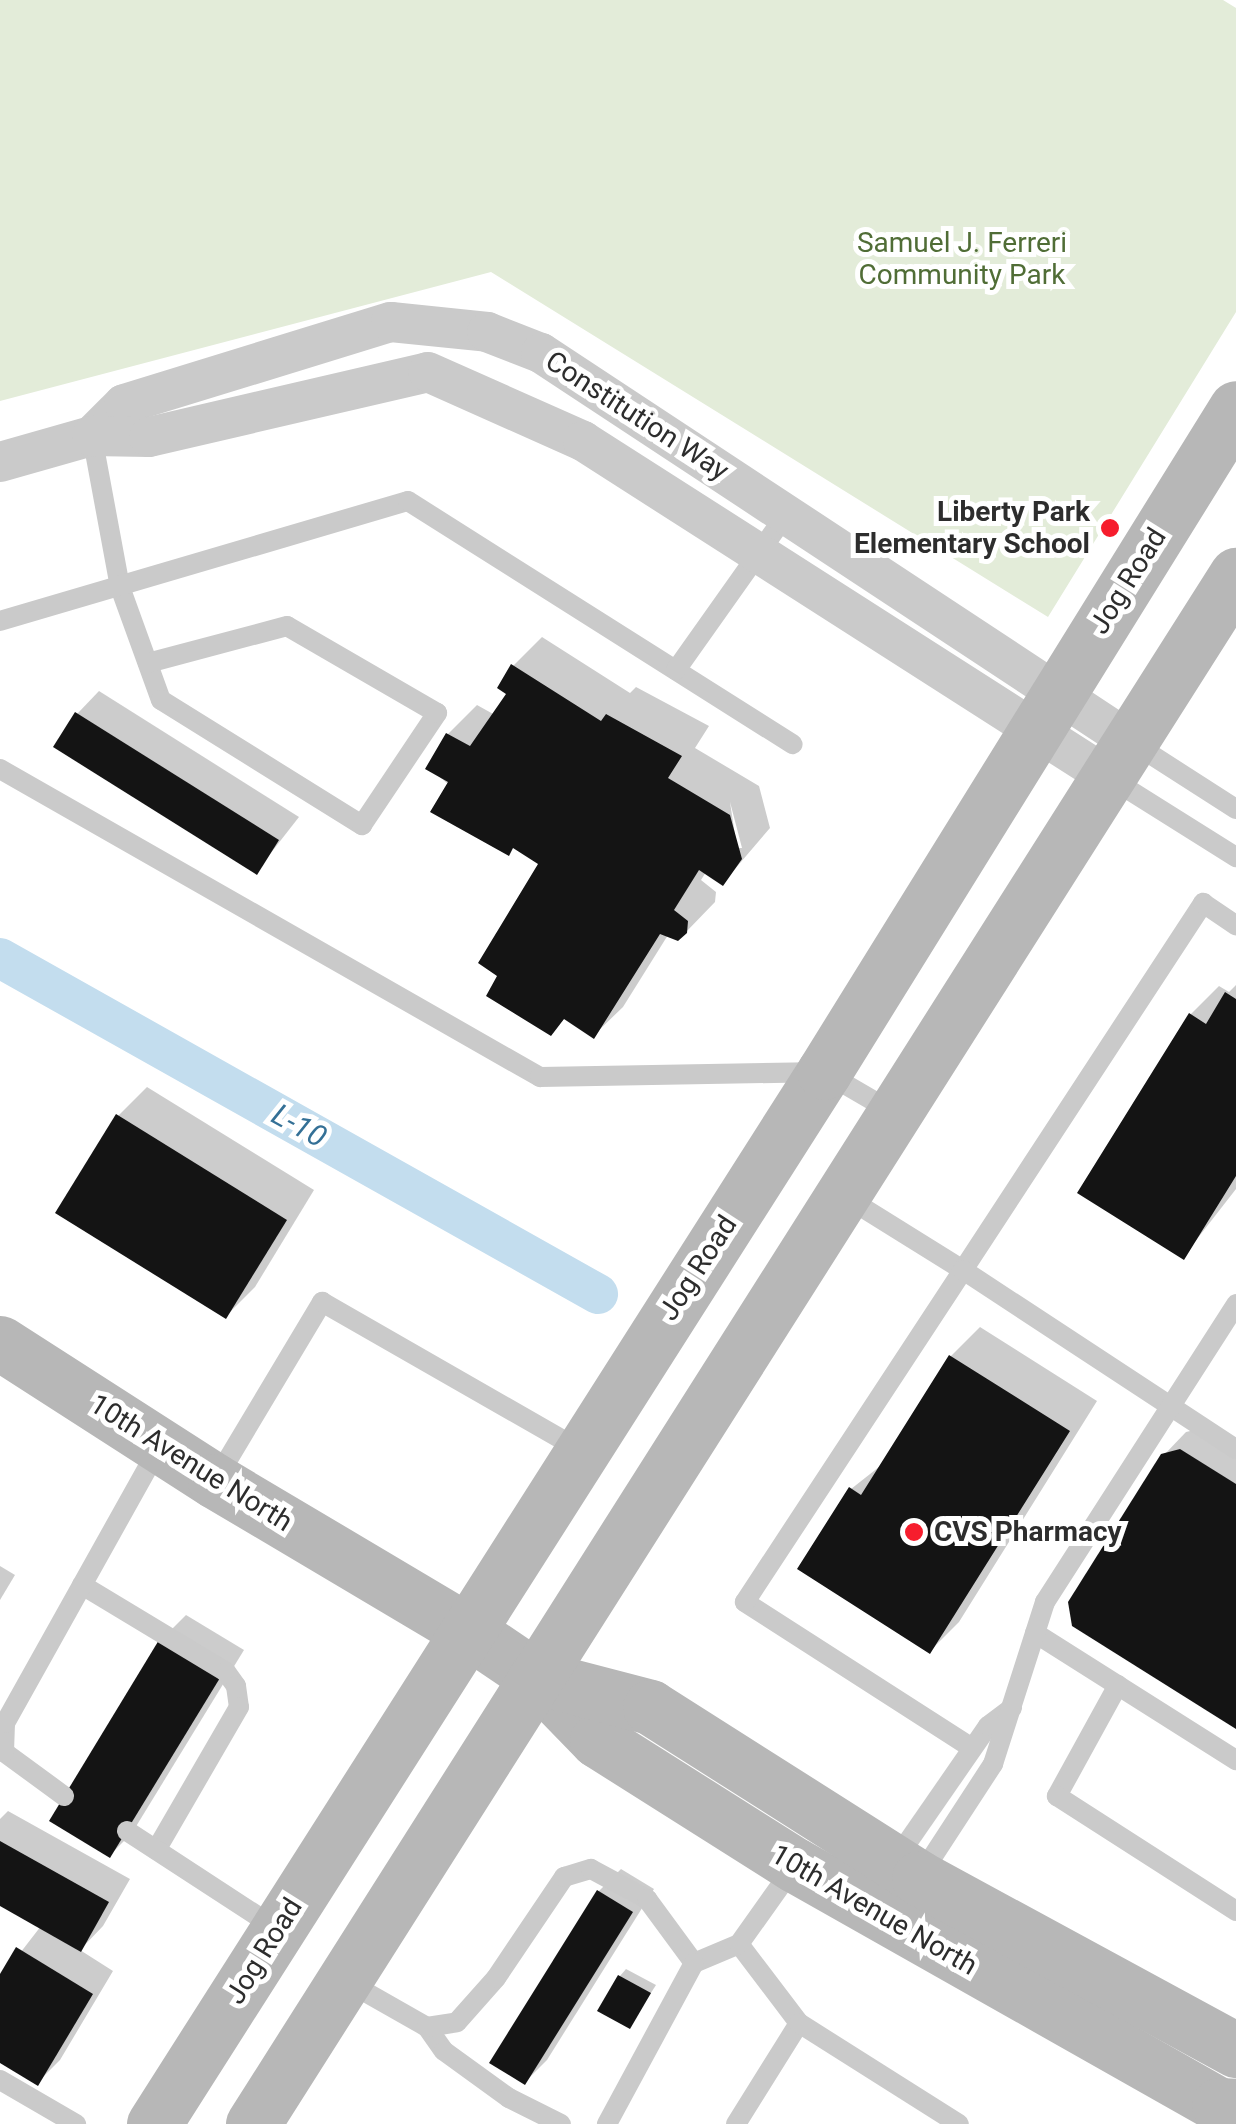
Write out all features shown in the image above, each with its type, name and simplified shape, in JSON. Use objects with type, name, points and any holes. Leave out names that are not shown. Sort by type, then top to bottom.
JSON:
[{"type":"main road","name":"Jog Road","points":[[154,2124],[824,1072],[1236,408]]},
{"type":"main road","points":[[253,2124],[1236,575]]},
{"type":"main road","name":"10th Avenue North","points":[[0,1342],[215,1481],[468,1631],[536,1677],[597,1740],[795,1865],[1202,2095],[1236,2106]]},
{"type":"main road","name":"10th Avenue North","points":[[536,1677],[650,1707],[906,1870],[1236,2050]]},
{"type":"street","name":"Constitution Way","points":[[92,436],[124,404],[391,322],[487,332],[541,353],[787,513],[916,605],[1047,712]]},
{"type":"street","name":"Constitution Way","points":[[0,462],[92,436],[149,437],[428,372],[584,441],[758,554],[1047,712],[1121,760]]},
{"type":"lane","points":[[92,436],[120,587],[161,700],[362,825],[437,713],[287,626],[148,663]]},
{"type":"lane","points":[[0,621],[408,500],[793,744]]},
{"type":"lane","points":[[676,670],[787,513]]},
{"type":"lane","points":[[1121,760],[1236,809]]},
{"type":"lane","points":[[1121,760],[1236,857]]},
{"type":"lane","points":[[0,769],[540,1077],[824,1072],[896,1114]]},
{"type":"lane","points":[[972,1748],[745,1602],[1203,903],[1236,924]]},
{"type":"lane","points":[[843,1196],[1236,1450]]},
{"type":"lane","points":[[215,1481],[322,1302],[581,1451]]},
{"type":"lane","points":[[906,1870],[993,1764],[1045,1602],[1236,1304]]},
{"type":"lane","points":[[64,1796],[4,1752],[5,1723],[160,1445]]},
{"type":"lane","points":[[82,1585],[226,1672],[236,1686],[239,1708],[156,1850]]},
{"type":"lane","points":[[1035,1633],[1236,1760]]},
{"type":"lane","points":[[1118,1685],[1057,1796],[1236,1911]]},
{"type":"lane","points":[[906,1870],[972,1748],[1013,1707]]},
{"type":"lane","points":[[127,1831],[278,1929]]},
{"type":"lane","points":[[607,2124],[694,1963],[739,1944],[795,1865]]},
{"type":"lane","points":[[427,2027],[458,2022],[496,1978],[564,1877],[591,1868],[647,1899],[694,1963]]},
{"type":"lane","points":[[739,1944],[799,2023],[959,2124]]},
{"type":"lane","points":[[344,1980],[427,2027],[444,2051],[496,2089],[561,2124]]},
{"type":"lane","points":[[736,2124],[799,2023]]},
{"type":"lane","points":[[0,2080],[76,2124]]},
{"type":"green space","name":"Samuel J. Ferreri Community Park","points":[[0,0],[1223,0],[1236,8],[1236,312],[1048,617],[491,272],[0,401]]},
{"type":"building","points":[[511,664],[601,721],[606,714],[682,756],[668,778],[730,815],[742,859],[723,886],[699,870],[674,910],[688,921],[687,933],[678,941],[660,934],[594,1039],[564,1019],[551,1036],[486,996],[497,976],[478,963],[538,864],[513,848],[509,856],[430,812],[448,782],[425,769],[446,733],[470,746],[506,694],[497,688]]},
{"type":"building","points":[[75,712],[279,840],[257,875],[53,747]]},
{"type":"building","points":[[1225,992],[1236,999],[1236,1176],[1184,1260],[1077,1193],[1189,1013],[1206,1024]]},
{"type":"building","points":[[116,1114],[287,1220],[226,1319],[55,1213]]},
{"type":"building","name":"CVS Pharmacy","points":[[949,1355],[1070,1431],[930,1654],[797,1569],[849,1487],[861,1495]]},
{"type":"building","points":[[1180,1449],[1236,1484],[1236,1729],[1072,1626],[1068,1602],[1161,1454]]},
{"type":"building","points":[[162,1635],[223,1673],[110,1858],[49,1821]]},
{"type":"building","points":[[0,1841],[109,1902],[81,1952],[0,1906]]},
{"type":"building","points":[[597,1890],[633,1912],[525,2085],[489,2063]]},
{"type":"building","points":[[16,1947],[93,1994],[38,2086],[0,2063],[0,1974]]},
{"type":"building","points":[[618,1975],[651,1993],[630,2029],[597,2011]]},
{"type":"waterway","name":"L-10","points":[[0,958],[598,1294]]},
{"type":"place","name":"Liberty Park Elementary School","points":[[1110,528]]},
{"type":"place","name":"CVS Pharmacy","points":[[914,1532]]}]
